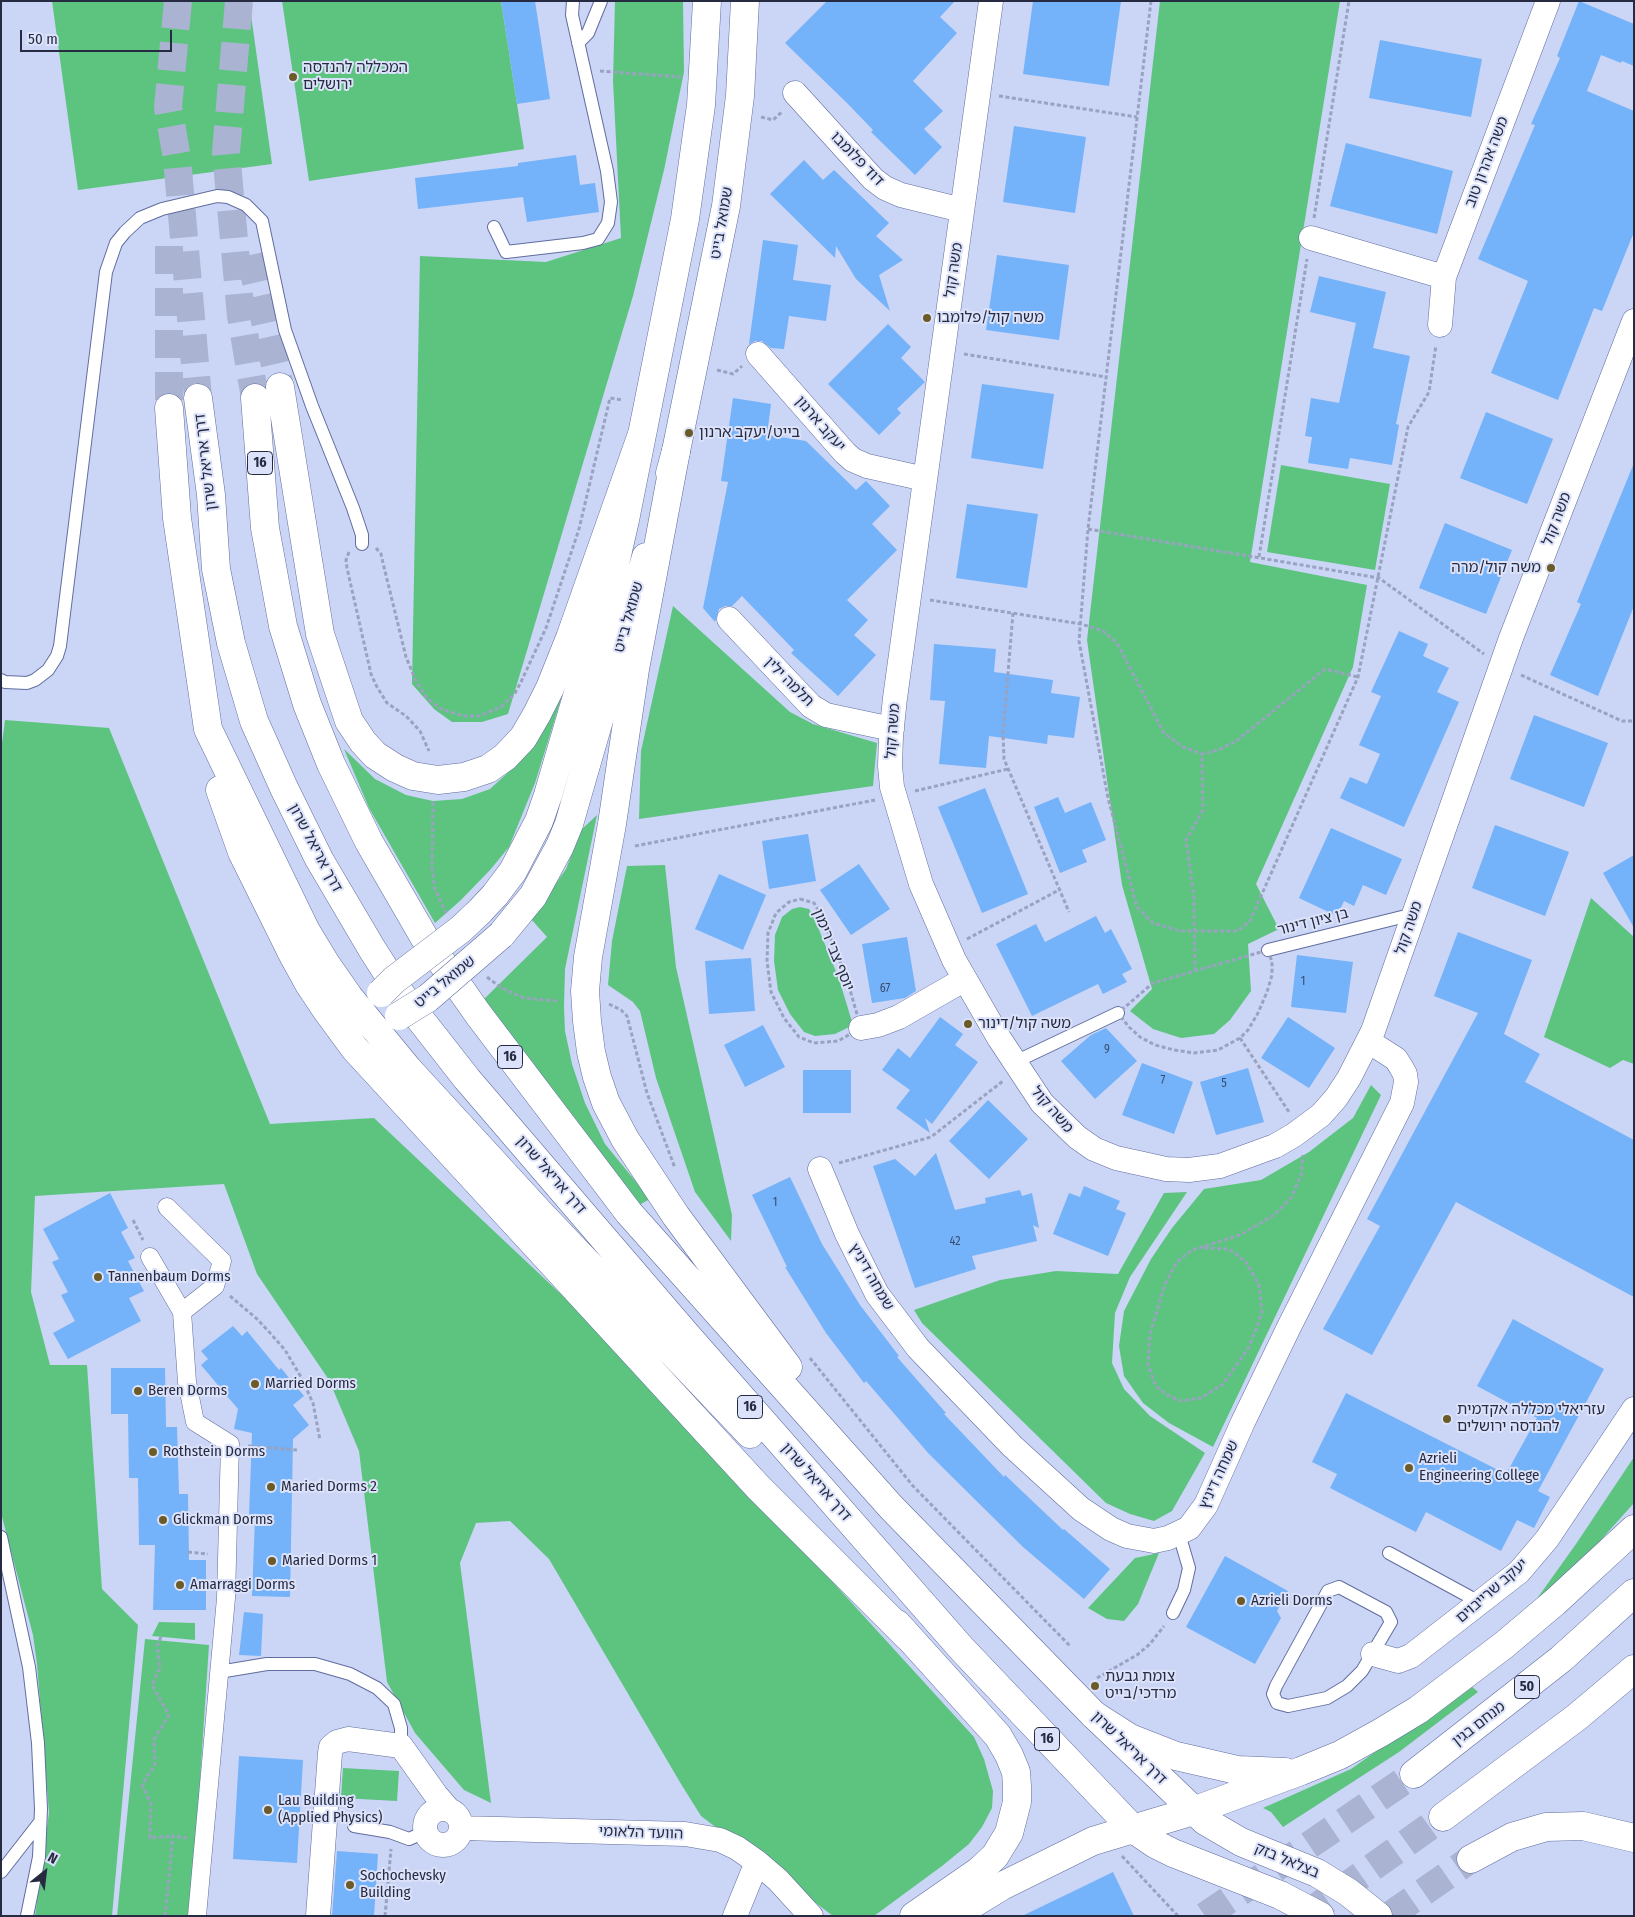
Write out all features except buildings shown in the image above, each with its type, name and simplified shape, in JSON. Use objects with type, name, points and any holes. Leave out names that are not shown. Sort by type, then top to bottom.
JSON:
[{"type":"main road","name":"שמואל בייט","points":[[707,1],[704,78],[685,219],[626,520],[612,577],[548,795],[539,821],[513,871],[495,895],[461,929],[394,980],[381,993],[372,1007],[367,1021],[380,1022],[399,1016],[428,998],[500,936],[533,896],[560,846],[569,824],[676,451],[716,258],[731,171],[740,96],[744,1]]},
{"type":"main road","points":[[280,386],[320,634],[349,721],[363,742],[375,755],[395,768],[413,776],[438,780],[464,777],[488,769],[506,757],[528,730],[550,688],[641,436]]},
{"type":"main road","name":"דרך אריאל שרון","points":[[198,398],[211,495],[216,569],[231,643],[254,721],[319,859],[402,996],[467,1079],[684,1332],[962,1649],[1133,1828]]},
{"type":"main road","name":"דרך אריאל שרון","points":[[255,398],[266,528],[283,626],[307,704],[331,764],[369,842],[424,936],[478,1014],[629,1212],[891,1507],[1094,1715],[1193,1811]]},
{"type":"main road","points":[[169,408],[177,518],[208,729],[219,788],[242,852],[309,984],[355,1049],[758,1487],[908,1637]]},
{"type":"main road","points":[[676,451],[635,669],[612,824],[588,957],[586,1021],[591,1052],[606,1103],[642,1168],[891,1507]]},
{"type":"main road","points":[[208,729],[306,931],[326,964],[367,1021],[408,1069],[540,1213],[764,1449],[962,1649]]},
{"type":"main road","points":[[540,1213],[908,1637],[998,1736],[1009,1755],[1016,1772],[1017,1786],[1017,1802],[1009,1833],[995,1856],[979,1871],[914,1916]]},
{"type":"main road","points":[[953,1916],[1002,1886],[1093,1841],[1193,1811],[1340,1755],[1418,1710],[1504,1645],[1555,1602],[1634,1529]]},
{"type":"main road","name":"מנחם בגין","points":[[1414,1774],[1561,1659],[1634,1593]]},
{"type":"main road","points":[[1443,1817],[1577,1717],[1634,1670]]},
{"type":"main road","points":[[1094,1715],[1130,1738],[1152,1748],[1195,1761],[1237,1770],[1268,1772],[1301,1771]]},
{"type":"main road","name":"בצלאל בזק","points":[[1193,1811],[1241,1842],[1317,1873],[1333,1882],[1378,1916]]},
{"type":"main road","points":[[1471,1859],[1512,1837],[1546,1826],[1583,1826],[1630,1836]]},
{"type":"main road","name":"16","points":[[1133,1828],[1155,1844],[1173,1853],[1267,1889],[1317,1915]]},
{"type":"street","name":"משה קול","points":[[991,1],[909,596],[892,729],[890,766],[894,796],[921,884],[949,949],[999,1038],[1042,1103],[1077,1137],[1094,1149],[1141,1164],[1166,1169],[1190,1170],[1220,1166],[1275,1146],[1321,1115],[1336,1098],[1368,1041],[1501,666],[1633,326]]},
{"type":"street","name":"משה אהרון טוב","points":[[1440,325],[1444,276],[1548,1]]},
{"type":"street","name":"דוד פלומבו","points":[[791,101],[873,179],[885,188],[901,195],[962,210]]},
{"type":"street","points":[[1311,238],[1444,276]]},
{"type":"street","name":"יעקב ארנון","points":[[753,358],[845,454],[853,460],[867,466],[925,478]]},
{"type":"street","name":"תלמה ילין","points":[[729,618],[811,706],[826,715],[892,729]]},
{"type":"street","points":[[861,1028],[899,1016],[965,979]]},
{"type":"street","name":"שמחה דיניץ","points":[[820,1169],[846,1234],[877,1294],[918,1348],[1012,1446],[1081,1509],[1111,1529],[1126,1536],[1154,1541],[1179,1534],[1189,1528],[1206,1506],[1289,1327],[1402,1103],[1406,1082],[1405,1074],[1396,1059],[1368,1041]]},
{"type":"street","points":[[168,1207],[222,1261],[215,1286],[182,1312]]},
{"type":"street","points":[[150,1257],[182,1312],[186,1382],[195,1422],[230,1444],[226,1598],[197,1916]]},
{"type":"street","name":"יעקב שרייבוים","points":[[1373,1654],[1398,1660],[1411,1656],[1519,1572],[1547,1539],[1634,1409]]},
{"type":"street","points":[[318,1916],[331,1747],[337,1742],[348,1739],[406,1752],[455,1819],[456,1839],[445,1845],[433,1842],[425,1826],[418,1782],[406,1752]]},
{"type":"street","points":[[425,1826],[432,1812],[443,1808],[455,1819]]},
{"type":"street","name":"הוועד הלאומי","points":[[455,1819],[684,1834],[720,1840],[737,1848],[757,1862],[784,1886],[807,1913]]},
{"type":"street","points":[[735,1916],[757,1862]]},
{"type":"lane","points":[[494,227],[506,252],[583,243],[598,239],[608,223],[611,202],[607,171],[572,16],[573,1]]},
{"type":"lane","points":[[578,44],[588,33],[601,1]]},
{"type":"lane","points":[[1,680],[5,682],[28,683],[35,680],[48,670],[57,656],[106,272],[116,243],[124,232],[140,218],[162,209],[217,196],[228,197],[246,205],[262,221],[285,330],[312,406],[353,508],[362,535],[362,544]]},
{"type":"lane","name":"בן ציון דינור","points":[[1268,950],[1414,914]]},
{"type":"lane","points":[[1017,1065],[1118,1013]]},
{"type":"lane","points":[[1173,1613],[1184,1590],[1189,1568],[1179,1534]]},
{"type":"lane","points":[[1,1537],[29,1667],[38,1743],[39,1857],[27,1916]]},
{"type":"lane","points":[[1389,1553],[1481,1603]]},
{"type":"lane","points":[[1339,1587],[1386,1612],[1391,1622],[1373,1654],[1362,1671],[1347,1686],[1327,1698],[1288,1706],[1277,1703],[1273,1694],[1328,1591],[1339,1587]]},
{"type":"lane","points":[[218,1672],[267,1664],[315,1664],[350,1674],[377,1688],[394,1704],[406,1752]]},
{"type":"lane","points":[[1,1872],[40,1822]]},
{"type":"lane","points":[[354,1826],[390,1832],[409,1839],[425,1826]]},
{"type":"path","points":[[1151,1],[1088,529],[1079,641],[1108,798],[1137,907],[1153,923],[1180,931],[1195,931],[1238,930],[1250,921],[1358,677],[1408,427],[1429,392],[1440,325]]},
{"type":"path","points":[[1259,557],[1349,1]]},
{"type":"path","points":[[602,71],[686,77]]},
{"type":"path","points":[[978,93],[1137,117]]},
{"type":"path","points":[[758,116],[773,120],[791,101]]},
{"type":"path","points":[[943,350],[1106,378]]},
{"type":"path","points":[[709,368],[733,374],[753,358]]},
{"type":"path","points":[[429,751],[420,731],[406,716],[382,696],[371,674],[347,568],[348,553],[356,545],[362,544],[372,545],[381,554],[406,657],[416,681],[427,698],[441,709],[457,716],[479,716],[494,711],[509,701],[516,692],[546,628],[579,529],[610,398],[623,400]]},
{"type":"path","points":[[1088,529],[1379,578],[1501,666],[1622,721],[1634,721]]},
{"type":"path","points":[[909,596],[1080,624],[1103,631],[1118,643],[1164,732],[1183,747],[1202,754],[1218,750],[1235,742],[1325,669],[1358,677]]},
{"type":"path","points":[[1013,613],[1003,733],[1004,759],[1069,912]]},
{"type":"path","points":[[1195,971],[1194,900],[1186,840],[1203,810],[1202,754]]},
{"type":"path","points":[[635,846],[894,796],[1008,769]]},
{"type":"path","points":[[949,949],[1059,890]]},
{"type":"path","name":"יוסף צבי רימון","points":[[800,900],[814,903],[822,917],[846,976],[861,1028],[838,1041],[814,1044],[799,1037],[784,1018],[771,992],[767,961],[768,933],[776,913],[789,902],[800,900]]},
{"type":"path","points":[[1118,1013],[1153,983],[1268,950]]},
{"type":"path","name":"בן ציון דינור","points":[[1118,1013],[1140,1037],[1154,1045],[1194,1053],[1218,1050],[1240,1038],[1248,1030],[1258,1014],[1267,992],[1272,969],[1268,950]]},
{"type":"path","points":[[609,1003],[627,1016],[647,1093],[670,1159],[678,1174]]},
{"type":"path","points":[[1204,1248],[1229,1249],[1246,1262],[1259,1285],[1262,1314],[1249,1347],[1223,1384],[1201,1398],[1182,1401],[1167,1395],[1156,1386],[1148,1365],[1150,1334],[1165,1284],[1177,1262],[1192,1250],[1204,1248],[1240,1235],[1274,1215],[1291,1198],[1301,1176],[1303,1151],[1300,1130],[1240,1038]]},
{"type":"path","points":[[820,1169],[931,1137],[1017,1065]]},
{"type":"path","points":[[215,1286],[257,1319],[284,1350],[302,1377],[313,1403],[320,1440]]},
{"type":"path","points":[[809,1356],[913,1486],[1070,1647]]},
{"type":"path","points":[[230,1444],[297,1450]]},
{"type":"path","points":[[188,1552],[208,1554]]},
{"type":"path","points":[[1097,1678],[1150,1644],[1173,1613]]},
{"type":"path","points":[[161,1637],[157,1646],[160,1668],[152,1685],[169,1715],[154,1739],[155,1764],[142,1785],[151,1804],[150,1838],[173,1836],[204,1840]]},
{"type":"path","points":[[165,1916],[173,1836]]},
{"type":"path","points":[[385,1916],[391,1847]]},
{"type":"path","points":[[1122,1856],[1178,1916]]},
{"type":"green space","points":[[52,1],[249,1],[272,164],[78,190]]},
{"type":"green space","points":[[282,1],[501,1],[524,149],[309,181]]},
{"type":"green space","points":[[615,1],[683,1],[684,72],[664,170],[633,296],[508,714],[482,722],[452,722],[434,709],[412,684],[420,256],[546,262],[621,238],[613,81]]},
{"type":"green space","points":[[1160,1],[1340,1],[1250,562],[1367,585],[1353,667],[1256,884],[1279,929],[1248,944],[1251,991],[1230,1020],[1214,1034],[1181,1038],[1153,1029],[1130,1011],[1152,989],[1122,885],[1087,640]]},
{"type":"green space","points":[[1281,465],[1390,484],[1375,570],[1267,552]]},
{"type":"green space","points":[[673,606],[790,712],[813,724],[877,743],[873,786],[639,819],[641,751]]},
{"type":"green space","points":[[562,696],[535,783],[509,847],[461,900],[435,923],[369,808],[344,749],[375,779],[406,795],[433,801],[462,799],[490,789],[514,767],[534,745]]},
{"type":"green space","points":[[5,720],[109,728],[270,1124],[374,1118],[566,1299],[798,1544],[974,1737],[984,1759],[993,1791],[992,1808],[982,1827],[969,1844],[874,1916],[833,1916],[701,1816],[549,1559],[510,1521],[476,1523],[460,1563],[491,1803],[464,1790],[415,1733],[387,1682],[359,1451],[329,1380],[257,1274],[224,1184],[35,1196],[31,1292],[50,1365],[87,1365],[102,1589],[138,1625],[112,1916],[35,1916],[49,1813],[37,1664],[33,1635],[1,1513],[1,751]]},
{"type":"green space","points":[[597,815],[565,969],[565,1031],[572,1064],[585,1103],[605,1144],[650,1199],[639,1205],[482,1001],[547,937],[531,919],[566,869],[581,830]]},
{"type":"green space","points":[[665,865],[676,967],[732,1215],[731,1241],[695,1192],[656,1078],[640,1011],[633,1002],[608,985],[612,941],[627,866]]},
{"type":"green space","points":[[1591,898],[1634,937],[1634,1064],[1623,1060],[1610,1068],[1544,1037]]},
{"type":"green space","points":[[800,907],[809,909],[815,920],[839,979],[853,1025],[835,1034],[815,1036],[804,1032],[790,1014],[778,990],[774,961],[775,935],[782,917],[792,909]]},
{"type":"green space","points":[[1371,1085],[1381,1095],[1213,1447],[1169,1423],[1143,1403],[1124,1376],[1119,1346],[1124,1311],[1151,1259],[1172,1228],[1204,1189],[1261,1180],[1309,1152],[1353,1118]]},
{"type":"green space","points":[[1187,1192],[1130,1277],[1115,1313],[1112,1363],[1124,1389],[1150,1416],[1205,1453],[1172,1511],[1154,1521],[1130,1514],[1106,1503],[922,1323],[914,1310],[1000,1280],[1056,1271],[1118,1274],[1164,1193]]},
{"type":"green space","points":[[1634,1457],[1634,1503],[1573,1571],[1526,1614],[1576,1544]]},
{"type":"green space","points":[[1159,1553],[1138,1604],[1124,1621],[1107,1619],[1088,1608],[1135,1558]]},
{"type":"green space","points":[[159,1622],[195,1623],[195,1640],[152,1636]]},
{"type":"green space","points":[[145,1639],[209,1645],[191,1916],[117,1916]]},
{"type":"green space","points":[[1470,1685],[1478,1692],[1399,1752],[1283,1827],[1271,1812],[1263,1808],[1351,1769]]},
{"type":"green space","points":[[343,1768],[399,1771],[397,1801],[341,1798]]},
{"type":"tunnel","points":[[178,1],[168,107],[177,158],[198,398]]},
{"type":"tunnel","points":[[239,1],[226,152],[241,316],[255,398]]},
{"type":"tunnel","points":[[169,246],[169,408]]},
{"type":"tunnel","points":[[250,255],[280,387]]},
{"type":"tunnel","points":[[1205,1916],[1414,1774]]},
{"type":"tunnel","points":[[1304,1916],[1443,1817]]},
{"type":"tunnel","points":[[1389,1916],[1471,1859]]},
{"type":"place","name":"המכללה להנדסה ירושלים","points":[[293,77]]},
{"type":"place","name":"משה קול/פלומבו","points":[[927,318]]},
{"type":"place","name":"בייט/יעקב ארנון","points":[[689,433]]},
{"type":"place","name":"משה קול/מרה","points":[[1551,568]]},
{"type":"place","name":"משה קול/דינור","points":[[968,1024]]},
{"type":"place","name":"Tannenbaum Dorms","points":[[98,1277]]},
{"type":"place","name":"Married Dorms","points":[[255,1384]]},
{"type":"place","name":"Beren Dorms","points":[[138,1391]]},
{"type":"place","name":"עזריאלי מכללה אקדמית להנדסה ירושלים","points":[[1447,1419]]},
{"type":"place","name":"Rothstein Dorms","points":[[153,1452]]},
{"type":"place","name":"Azrieli Engineering College","points":[[1409,1468]]},
{"type":"place","name":"Maried Dorms 2","points":[[271,1487]]},
{"type":"place","name":"Glickman Dorms","points":[[163,1520]]},
{"type":"place","name":"Maried Dorms 1","points":[[272,1561]]},
{"type":"place","name":"Amarraggi Dorms","points":[[180,1585]]},
{"type":"place","name":"Azrieli Dorms","points":[[1241,1601]]},
{"type":"place","name":"צומת גבעת מרדכי/בייט","points":[[1095,1686]]},
{"type":"place","name":"Lau Building (Applied Physics)","points":[[268,1810]]},
{"type":"place","name":"Sochochevsky Building","points":[[350,1885]]}]
